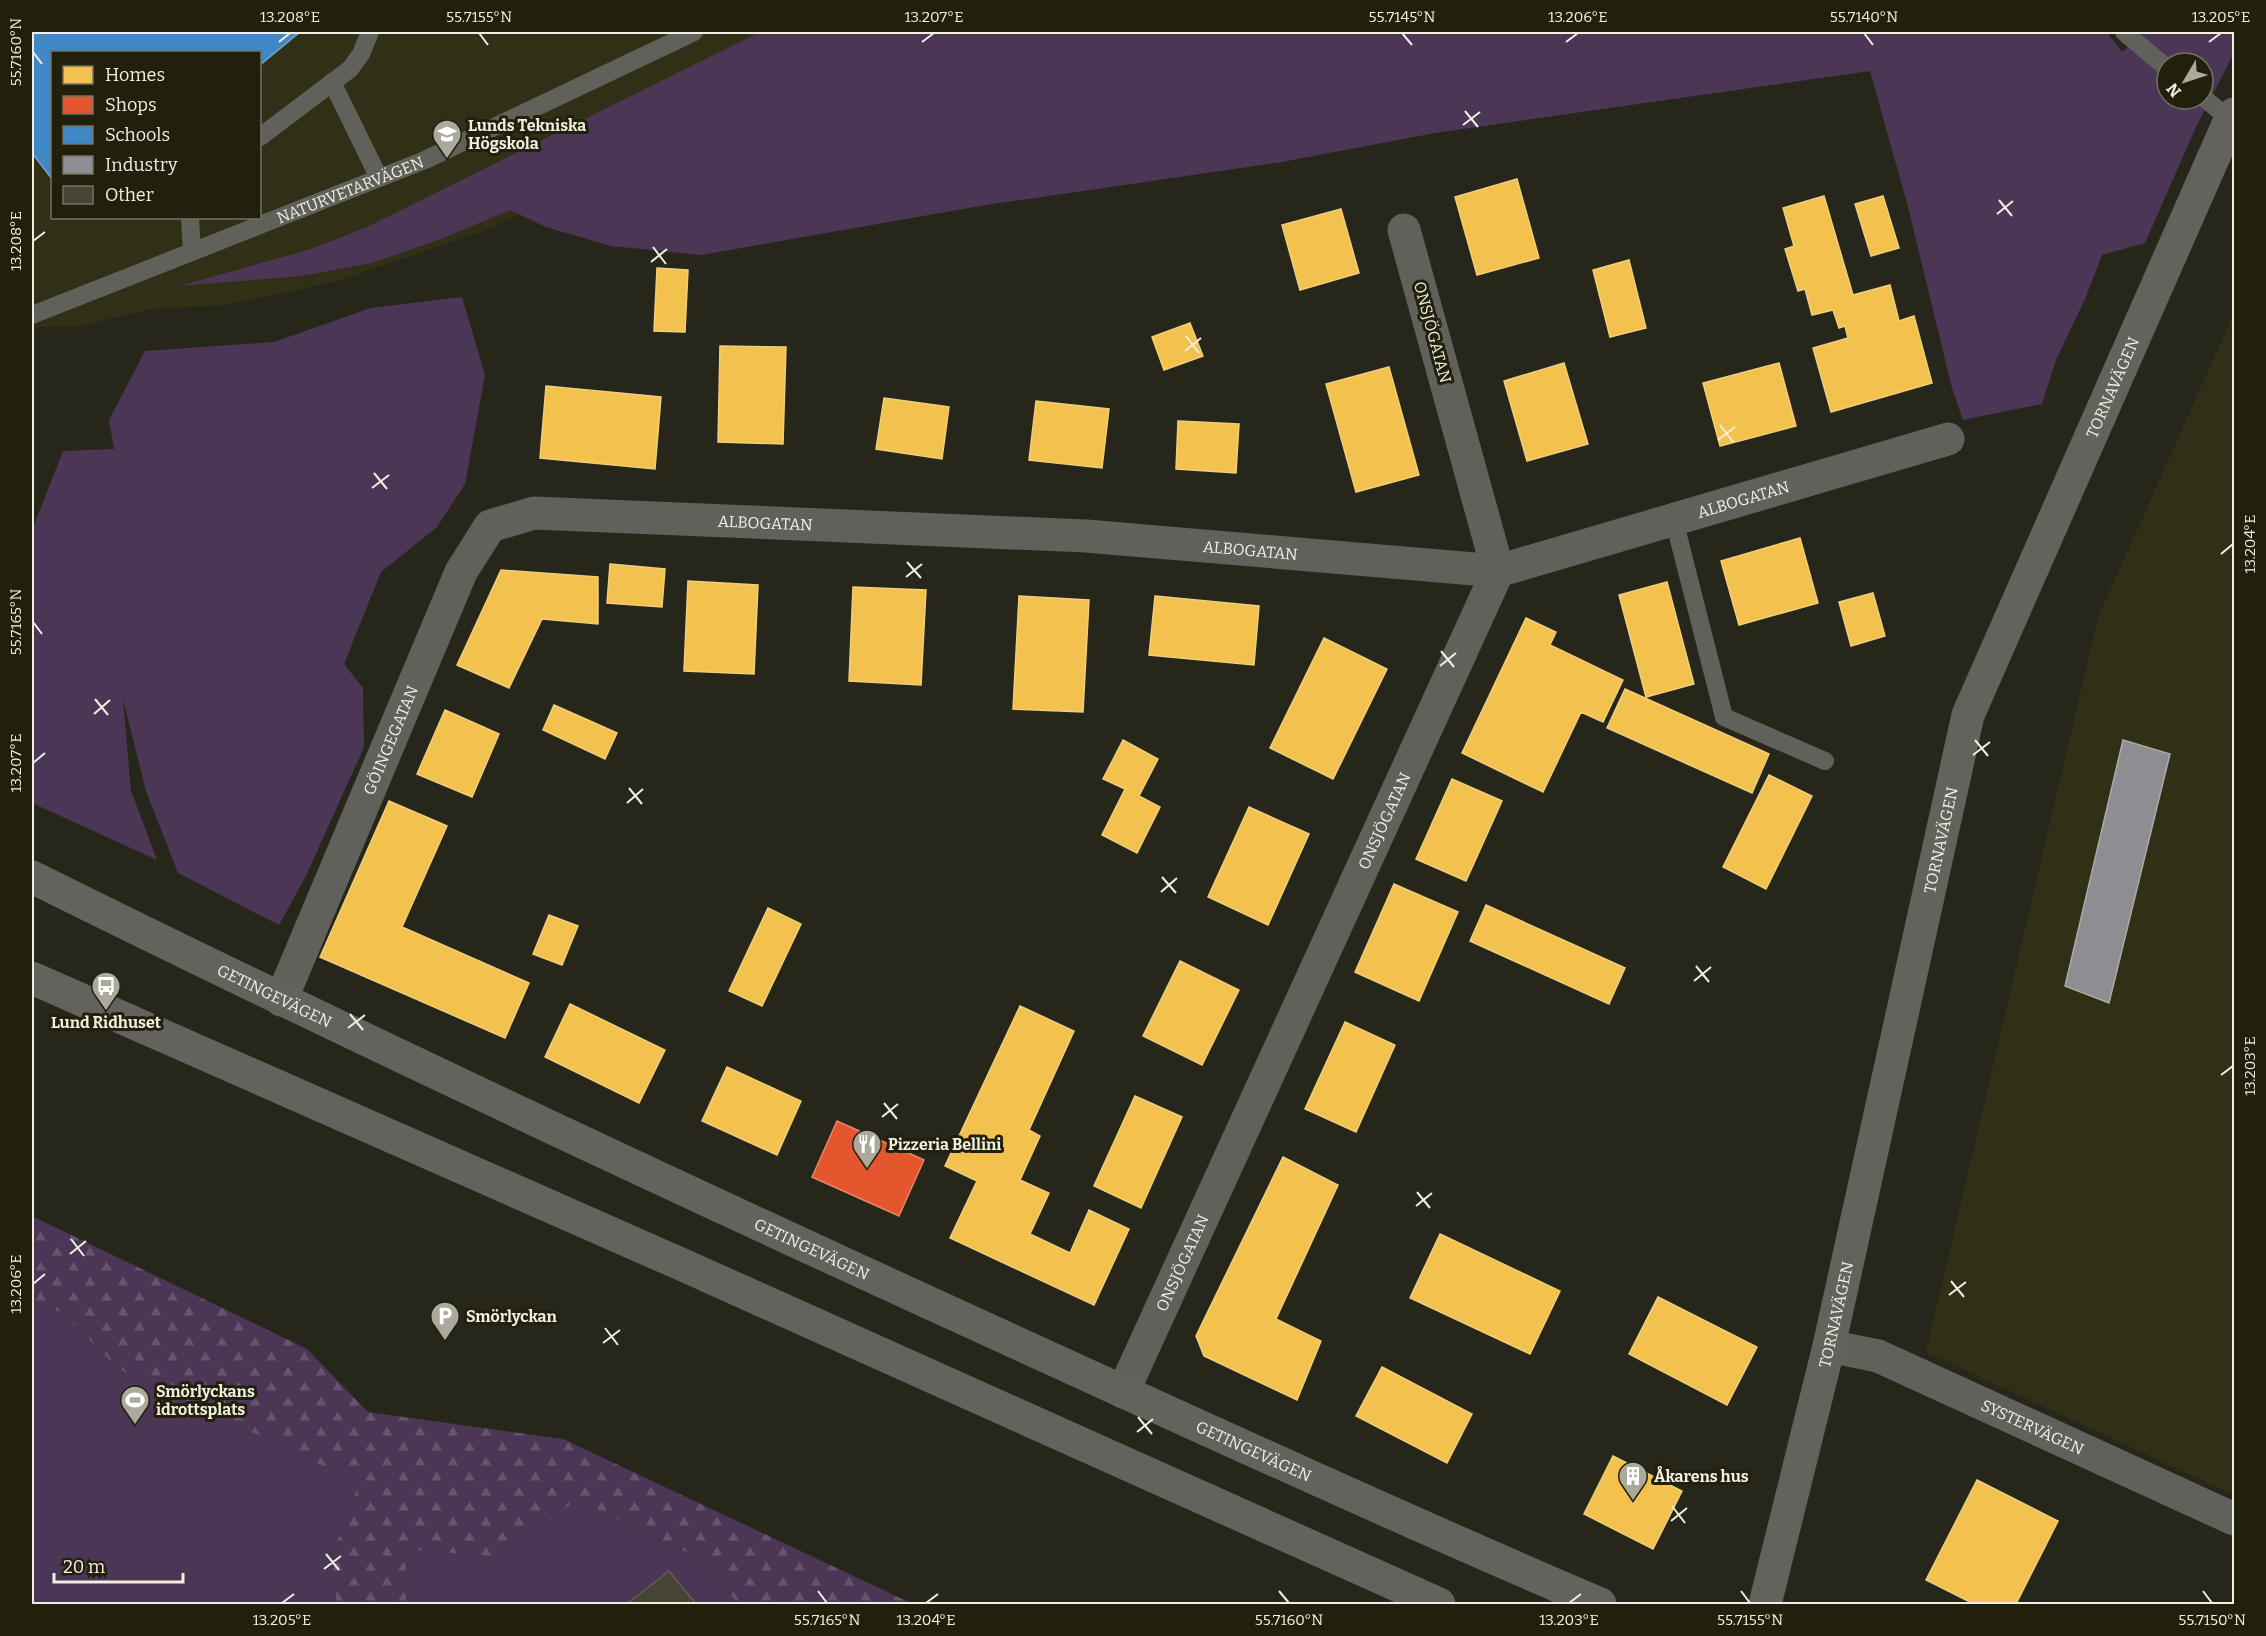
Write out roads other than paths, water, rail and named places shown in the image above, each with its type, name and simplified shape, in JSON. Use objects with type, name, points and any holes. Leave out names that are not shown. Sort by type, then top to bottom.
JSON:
[{"type":"main road","name":"TORNAVÄGEN","points":[[1765,1605],[1829,1346],[1968,715],[2232,117]]},
{"type":"main road","name":"GETINGEVÄGEN","points":[[32,877],[281,1000],[692,1194],[1422,1528],[1600,1605]]},
{"type":"main road","points":[[32,978],[661,1255],[1439,1605]]},
{"type":"street","name":"ONSJÖGATAN","points":[[1124,1392],[1498,571],[1404,230]]},
{"type":"street","name":"ALBOGATAN","points":[[534,513],[1086,536],[1498,571],[1947,438]]},
{"type":"street","name":"GÖINGEGATAN","points":[[281,1000],[460,572],[490,526],[534,513]]},
{"type":"street","name":"SYSTERVÄGEN","points":[[1829,1346],[1878,1356],[2235,1519]]},
{"type":"lane","points":[[261,136],[350,69],[361,54],[370,32]]},
{"type":"lane","name":"NATURVETARVÄGEN","points":[[32,315],[425,160],[694,32]]},
{"type":"lane","points":[[2124,32],[2155,58]]},
{"type":"lane","points":[[332,82],[379,178]]},
{"type":"lane","points":[[2215,105],[2232,117]]},
{"type":"lane","points":[[190,219],[192,252]]},
{"type":"lane","points":[[1674,520],[1724,717],[1825,761]]},
{"type":"place","name":"Lunds Tekniska Högskola","points":[[447,160]]},
{"type":"place","name":"Lund Ridhuset","points":[[106,1012]]},
{"type":"place","name":"Pizzeria Bellini","points":[[867,1170]]},
{"type":"place","name":"Smörlyckan","points":[[445,1342]]},
{"type":"place","name":"Smörlyckans idrottsplats","points":[[135,1426]]},
{"type":"place","name":"Åkarens hus","points":[[1633,1502]]}]
